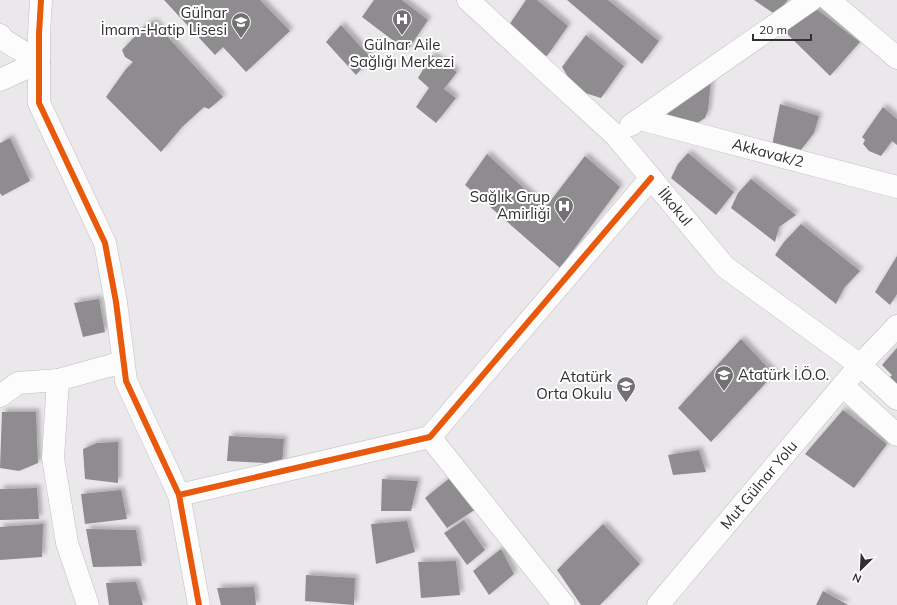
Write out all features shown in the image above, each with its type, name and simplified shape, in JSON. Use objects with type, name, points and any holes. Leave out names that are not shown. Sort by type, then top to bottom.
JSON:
[{"type":"street","points":[[42,0],[39,103],[105,243],[116,302],[126,381],[179,495],[199,605]]},
{"type":"street","name":"İlkokul","points":[[468,0],[616,136],[725,267],[860,366],[897,398]]},
{"type":"street","points":[[616,136],[810,0]]},
{"type":"street","points":[[830,0],[897,58]]},
{"type":"street","points":[[0,35],[4,40],[39,62]]},
{"type":"street","points":[[0,80],[39,62]]},
{"type":"street","name":"Akkavak/2","points":[[640,119],[897,187]]},
{"type":"street","points":[[179,495],[430,436],[651,178]]},
{"type":"street","name":"Mut Gülnar Yolu","points":[[658,605],[860,366],[897,326]]},
{"type":"street","points":[[0,396],[18,383],[58,380],[123,362]]},
{"type":"street","points":[[58,380],[53,458],[67,543],[88,605]]},
{"type":"street","points":[[843,386],[897,435]]},
{"type":"street","points":[[430,436],[564,605]]},
{"type":"building","name":"Gülnar İmam-Hatip Lisesi","points":[[164,0],[260,0],[290,31],[246,72],[223,47],[215,55]]},
{"type":"building","name":"Gülnar Aile Sağlığı Merkezi","points":[[374,0],[402,0],[428,20],[407,51],[362,17]]},
{"type":"building","points":[[526,0],[537,0],[568,26],[547,56],[534,53],[509,25]]},
{"type":"building","points":[[567,0],[608,0],[659,41],[642,64]]},
{"type":"building","points":[[754,0],[788,0],[776,15]]},
{"type":"building","points":[[807,2],[860,42],[830,76],[781,28]]},
{"type":"building","points":[[154,22],[223,97],[209,109],[204,107],[182,127],[161,152],[106,97],[126,69],[133,62],[125,57],[122,50],[146,25]]},
{"type":"building","points":[[341,25],[371,58],[356,75],[326,42]]},
{"type":"building","points":[[586,35],[624,66],[601,98],[585,93],[568,77],[562,67]]},
{"type":"building","name":"Gülnar Aile Sağlığı Merkezi","points":[[432,55],[457,72],[444,89],[456,98],[436,123],[416,107],[429,88],[418,78]]},
{"type":"building","points":[[711,80],[708,110],[705,118],[696,124],[687,124],[656,111]]},
{"type":"building","points":[[780,104],[819,116],[814,133],[801,150],[772,146]]},
{"type":"building","points":[[883,107],[897,119],[897,145],[892,141],[881,156],[869,151],[863,144],[865,140],[862,137]]},
{"type":"building","points":[[10,138],[30,181],[2,196],[0,193],[0,143]]},
{"type":"building","points":[[688,153],[734,192],[716,215],[671,178],[678,164]]},
{"type":"building","name":"Sağlık Grup Amirliği","points":[[487,154],[545,208],[585,156],[620,187],[560,268],[465,185]]},
{"type":"building","points":[[751,179],[796,215],[779,227],[775,242],[731,208],[738,193]]},
{"type":"building","points":[[801,224],[860,271],[844,288],[836,304],[775,255],[784,242]]},
{"type":"building","points":[[897,256],[897,294],[890,305],[875,292]]},
{"type":"building","points":[[99,299],[105,332],[83,337],[74,303]]},
{"type":"building","name":"Atatürk İ.Ö.O.","points":[[741,339],[774,374],[711,442],[678,408]]},
{"type":"building","points":[[897,348],[897,384],[890,377],[892,375],[882,365]]},
{"type":"building","points":[[843,410],[887,444],[854,488],[805,454]]},
{"type":"building","points":[[2,412],[36,412],[38,463],[19,471],[0,468]]},
{"type":"building","points":[[229,436],[284,439],[282,464],[227,461]]},
{"type":"building","points":[[118,442],[118,483],[85,479],[83,449],[97,443]]},
{"type":"building","points":[[699,450],[706,472],[673,475],[668,455]]},
{"type":"building","points":[[451,477],[476,509],[447,528],[425,498]]},
{"type":"building","points":[[382,479],[418,481],[411,511],[381,511]]},
{"type":"building","points":[[37,488],[39,519],[0,520],[0,489]]},
{"type":"building","points":[[121,490],[127,519],[85,524],[81,494]]},
{"type":"building","points":[[464,520],[485,550],[467,565],[444,533]]},
{"type":"building","points":[[407,521],[415,552],[376,564],[371,524]]},
{"type":"building","points":[[43,524],[42,557],[0,560],[0,527]]},
{"type":"building","points":[[603,524],[640,564],[600,605],[581,605],[557,570]]},
{"type":"building","points":[[86,529],[136,530],[142,566],[93,567]]},
{"type":"building","points":[[501,549],[514,574],[489,595],[473,571]]},
{"type":"building","points":[[456,561],[460,595],[421,598],[418,562]]},
{"type":"building","points":[[306,575],[355,578],[354,605],[305,601]]},
{"type":"building","points":[[136,582],[143,605],[109,605],[106,583]]},
{"type":"building","points":[[254,587],[256,605],[221,605],[217,588]]},
{"type":"building","points":[[823,591],[848,605],[816,605]]},
{"type":"cycle path","points":[[41,0],[39,34],[39,103],[105,243],[116,302],[126,381],[179,495],[199,605]]},
{"type":"cycle path","points":[[179,495],[430,437],[651,178]]},
{"type":"place","name":"Gülnar Aile Sağlığı Merkezi","points":[[402,36]]},
{"type":"place","name":"Gülnar İmam-Hatip Lisesi","points":[[241,39]]},
{"type":"place","name":"Sağlık Grup Amirliği","points":[[564,223]]},
{"type":"place","name":"Atatürk İ.Ö.O.","points":[[724,392]]},
{"type":"place","name":"Atatürk Orta Okulu","points":[[626,403]]}]
